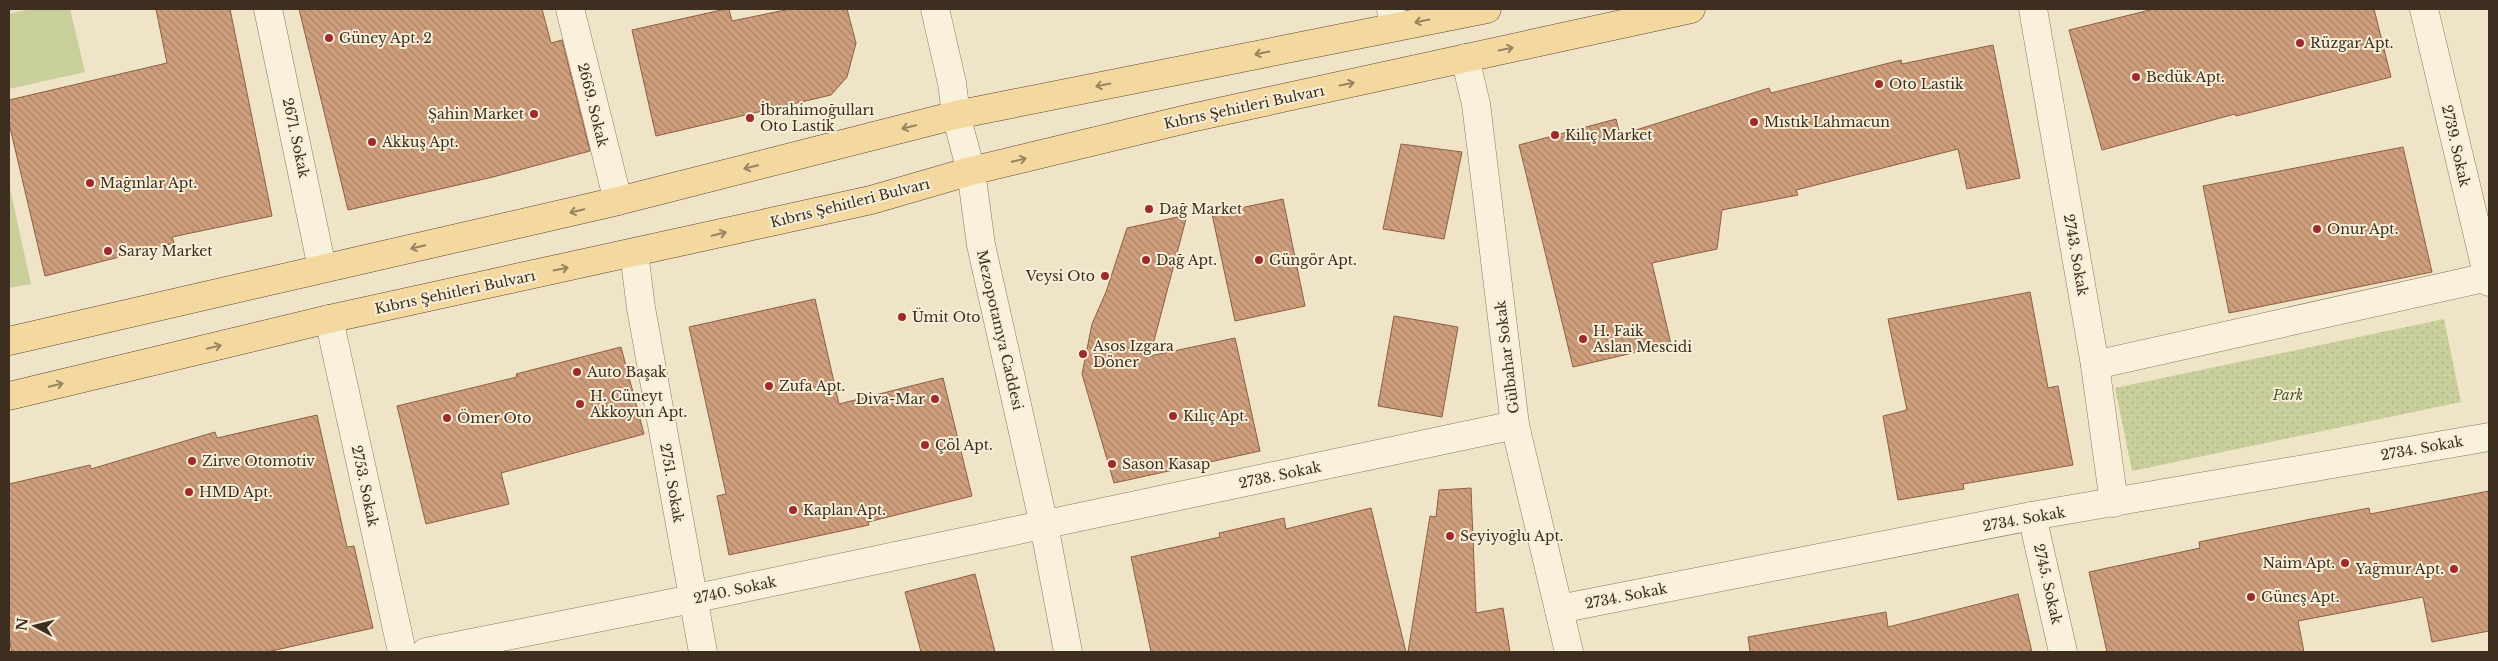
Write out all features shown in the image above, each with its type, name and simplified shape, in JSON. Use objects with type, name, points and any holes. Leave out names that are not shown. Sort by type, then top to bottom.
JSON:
[{"type":"main road","points":[[9,341],[618,201],[956,115],[1392,18],[1487,9]]},
{"type":"main road","name":"Kıbrıs Şehitleri Bulvarı","points":[[9,396],[329,319],[634,254],[871,200],[971,171],[1191,118],[1691,9]]},
{"type":"street","name":"2671. Sokak","points":[[268,9],[322,268]]},
{"type":"street","name":"2669. Sokak","points":[[570,9],[618,201]]},
{"type":"street","name":"Mezopotamya Caddesi","points":[[935,9],[952,83],[956,115],[971,171],[981,245],[1044,525],[1068,652]]},
{"type":"street","name":"2743. Sokak","points":[[2033,9],[2095,365],[2114,503]]},
{"type":"street","name":"2739. Sokak","points":[[2424,9],[2489,280]]},
{"type":"street","name":"Gülbahar Sokak","points":[[1465,58],[1476,104],[1515,425],[1570,652]]},
{"type":"street","name":"2751. Sokak","points":[[634,254],[641,308],[703,652]]},
{"type":"street","points":[[2095,365],[2489,280]]},
{"type":"street","name":"2753. Sokak","points":[[329,319],[402,652]]},
{"type":"street","name":"2738. Sokak","points":[[1044,525],[1515,425]]},
{"type":"street","name":"2734. Sokak","points":[[1559,609],[2032,516],[2489,437]]},
{"type":"street","name":"2745. Sokak","points":[[2032,516],[2063,652]]},
{"type":"street","name":"2740. Sokak","points":[[426,652],[692,599],[1044,525]]},
{"type":"green space","points":[[31,9],[70,9],[85,72],[9,89],[9,14]]},
{"type":"green space","points":[[9,184],[31,284],[9,288]]},
{"type":"green space","name":"Park","points":[[2444,319],[2461,402],[2132,471],[2115,388]]},
{"type":"building","points":[[156,9],[230,9],[272,216],[172,237],[174,243],[45,276],[9,123],[9,100],[167,63]]},
{"type":"building","points":[[299,9],[542,9],[551,43],[562,40],[590,151],[493,177],[348,210]]},
{"type":"building","points":[[729,9],[732,21],[790,9],[847,9],[856,43],[847,77],[831,95],[656,136],[632,30]]},
{"type":"building","points":[[2154,9],[2374,9],[2391,77],[2236,116],[2235,114],[2102,150],[2069,30]]},
{"type":"building","points":[[1993,45],[2020,178],[1967,189],[1958,149],[1796,190],[1798,195],[1722,210],[1717,249],[1652,263],[1671,344],[1573,367],[1519,145],[1616,119],[1620,135],[1769,88],[1771,93],[1901,60],[1902,64]]},
{"type":"building","points":[[1401,144],[1462,152],[1444,239],[1383,229]]},
{"type":"building","name":"Onur Apt.","points":[[2403,147],[2432,272],[2229,313],[2203,186]]},
{"type":"building","name":"Güngör Apt.","points":[[1283,199],[1305,306],[1235,321],[1212,214]]},
{"type":"building","name":"Kılıç Apt.","points":[[1187,215],[1150,356],[1235,338],[1260,451],[1114,483],[1082,374],[1092,324],[1106,292],[1127,228]]},
{"type":"building","points":[[2030,292],[2048,388],[2058,386],[2073,465],[1963,484],[1964,489],[1898,500],[1883,416],[1907,410],[1888,319]]},
{"type":"building","points":[[815,299],[839,404],[943,378],[972,496],[868,522],[869,525],[729,555],[717,496],[726,494],[689,327]]},
{"type":"building","points":[[1394,316],[1458,327],[1442,417],[1378,406]]},
{"type":"building","points":[[621,347],[644,434],[501,473],[509,504],[426,524],[397,406],[517,377],[516,374]]},
{"type":"building","points":[[317,415],[347,547],[354,546],[373,628],[267,652],[12,652],[9,639],[9,484],[90,465],[91,469],[215,432],[217,438]]},
{"type":"building","points":[[1471,488],[1476,613],[1503,608],[1510,652],[1408,652],[1430,516],[1436,517],[1439,490]]},
{"type":"building","points":[[2489,491],[2489,631],[2432,642],[2423,597],[2298,621],[2304,652],[2107,652],[2089,572],[2200,548],[2199,542],[2306,520],[2369,508],[2370,514]]},
{"type":"building","points":[[1371,508],[1406,652],[1151,652],[1131,557],[1220,537],[1219,533],[1284,518],[1286,529]]},
{"type":"building","points":[[975,574],[995,652],[921,652],[905,592]]},
{"type":"building","points":[[2018,594],[2032,652],[1750,652],[1748,637],[1886,612],[1888,627]]},
{"type":"place","name":"Güney Apt. 2","points":[[329,38]]},
{"type":"place","name":"Rüzgar Apt.","points":[[2300,43]]},
{"type":"place","name":"Bedük Apt.","points":[[2136,77]]},
{"type":"place","name":"Oto Lastik","points":[[1879,84]]},
{"type":"place","name":"Şahin Market","points":[[534,114]]},
{"type":"place","name":"İbrahimoğulları Oto Lastik","points":[[750,118]]},
{"type":"place","name":"Mıstık Lahmacun","points":[[1754,122]]},
{"type":"place","name":"Kılıç Market","points":[[1555,135]]},
{"type":"place","name":"Akkuş Apt.","points":[[372,142]]},
{"type":"place","name":"Mağınlar Apt.","points":[[90,183]]},
{"type":"place","name":"Dağ Market","points":[[1149,209]]},
{"type":"place","name":"Onur Apt.","points":[[2317,229]]},
{"type":"place","name":"Saray Market","points":[[108,251]]},
{"type":"place","name":"Dağ Apt.","points":[[1146,260]]},
{"type":"place","name":"Güngör Apt.","points":[[1259,260]]},
{"type":"place","name":"Veysi Oto","points":[[1105,276]]},
{"type":"place","name":"Ümit Oto","points":[[902,317]]},
{"type":"place","name":"H. Faik Aslan Mescidi","points":[[1583,339]]},
{"type":"place","name":"Asos Izgara Döner","points":[[1083,354]]},
{"type":"place","name":"Auto Başak","points":[[577,372]]},
{"type":"place","name":"Zufa Apt.","points":[[769,386]]},
{"type":"place","name":"Diva-Mar","points":[[935,399]]},
{"type":"place","name":"H. Cüneyt Akkoyun Apt.","points":[[580,404]]},
{"type":"place","name":"Kılıç Apt.","points":[[1173,416]]},
{"type":"place","name":"Ömer Oto","points":[[447,418]]},
{"type":"place","name":"Çöl Apt.","points":[[925,445]]},
{"type":"place","name":"Zirve Otomotiv","points":[[192,461]]},
{"type":"place","name":"Sason Kasap","points":[[1112,464]]},
{"type":"place","name":"HMD Apt.","points":[[189,492]]},
{"type":"place","name":"Kaplan Apt.","points":[[793,510]]},
{"type":"place","name":"Seyiyoğlu Apt.","points":[[1450,536]]},
{"type":"place","name":"Naim Apt.","points":[[2345,563]]},
{"type":"place","name":"Yağmur Apt.","points":[[2454,569]]},
{"type":"place","name":"Güneş Apt.","points":[[2251,597]]}]
